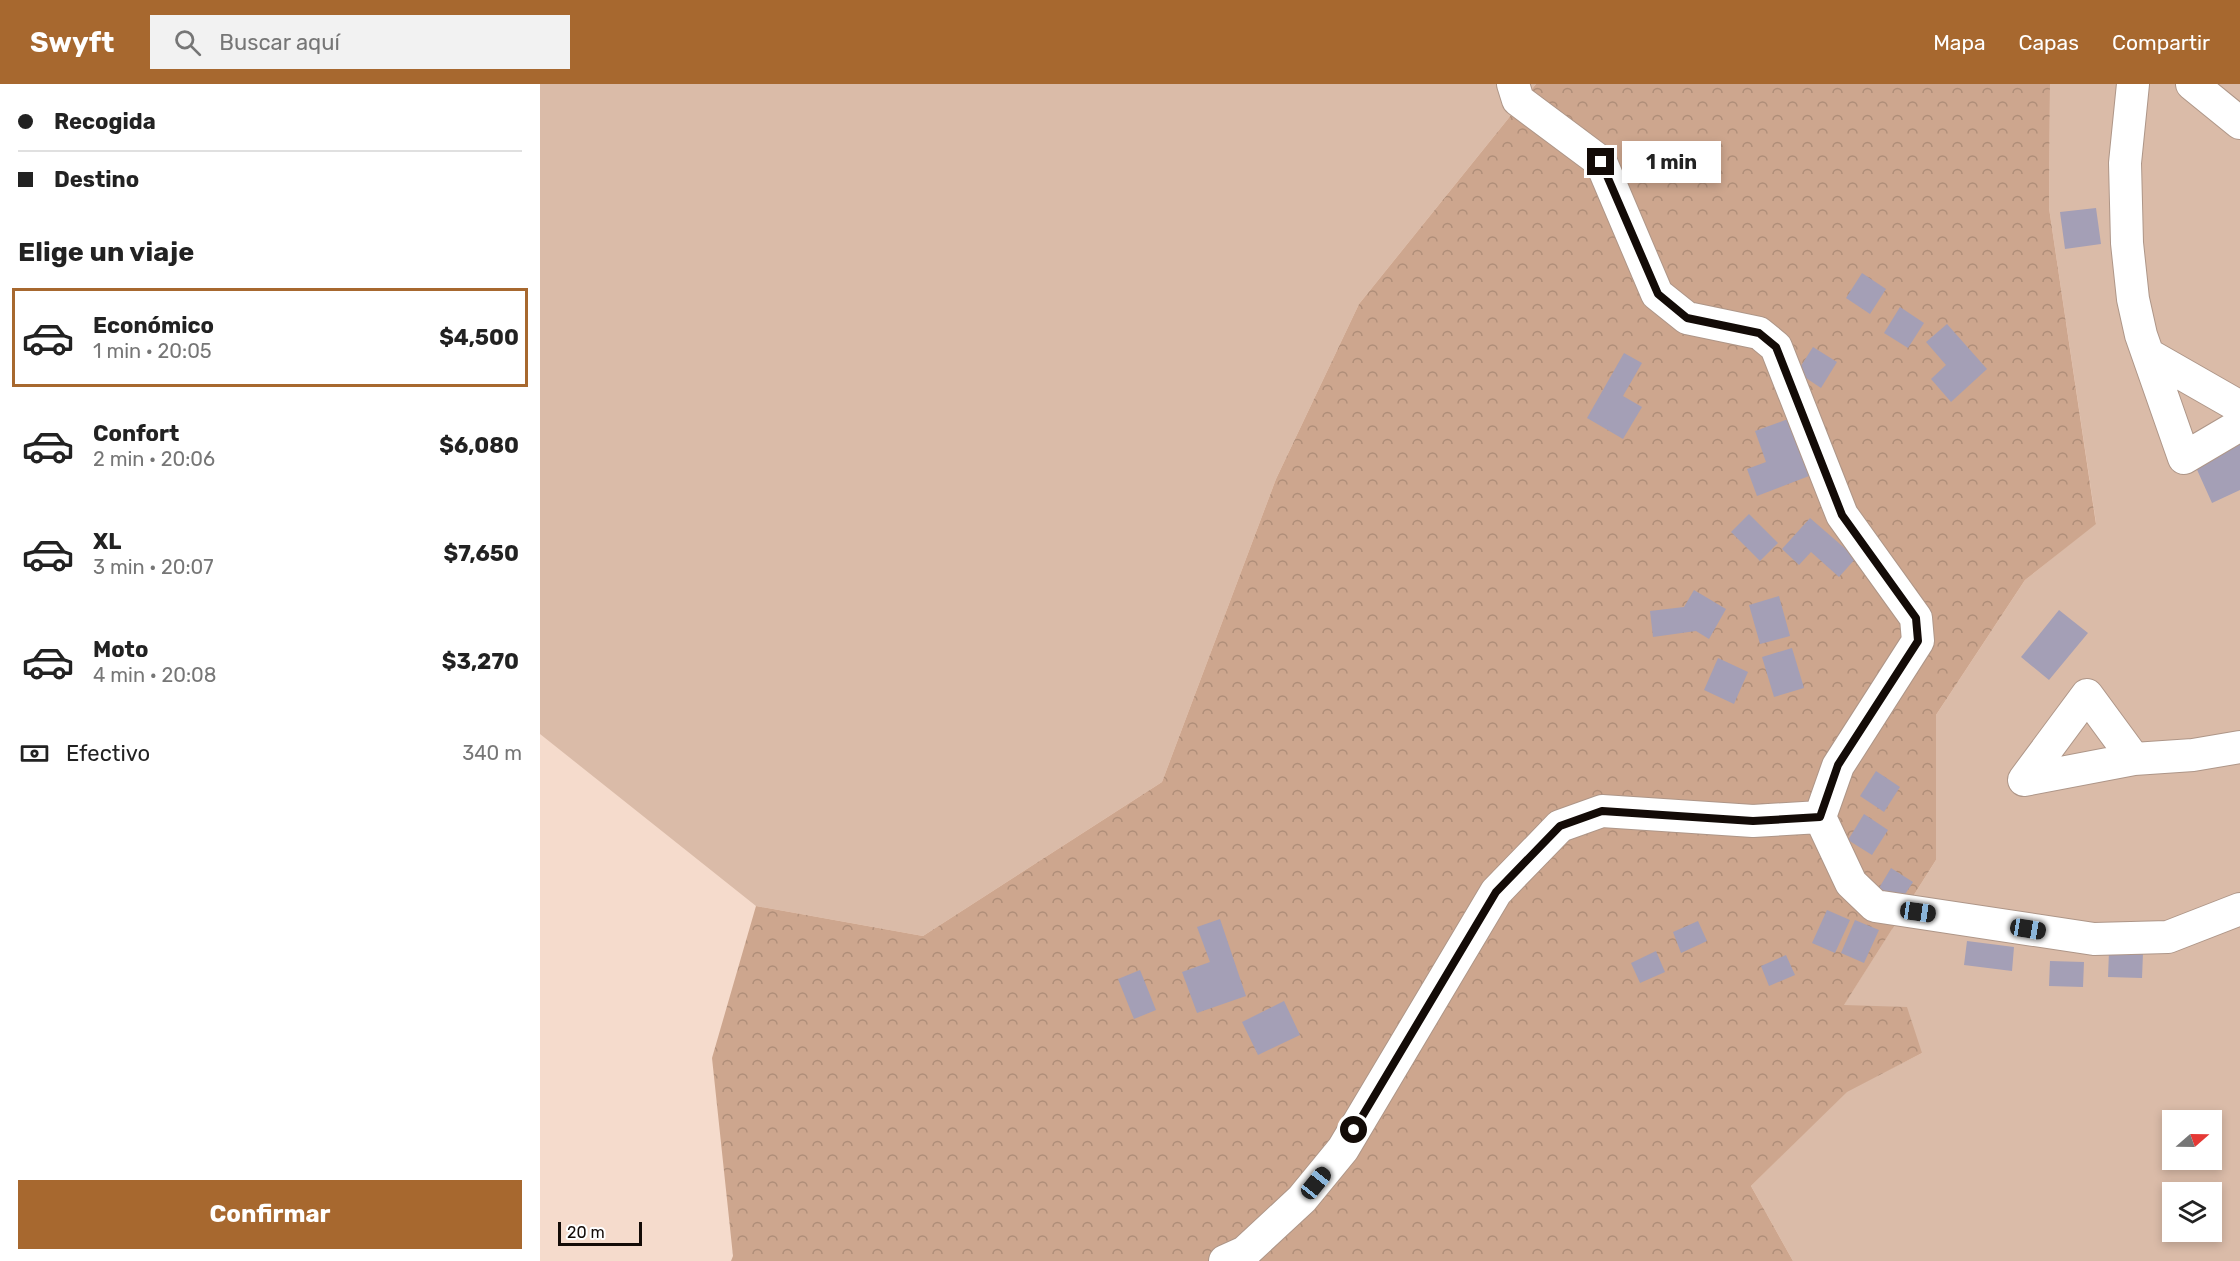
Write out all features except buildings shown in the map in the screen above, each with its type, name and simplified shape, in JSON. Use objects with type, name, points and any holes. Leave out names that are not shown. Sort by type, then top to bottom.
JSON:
[{"type":"street","points":[[1513,84],[1518,100],[1601,162],[1658,294],[1687,318],[1759,333],[1776,347],[1842,515],[1916,618],[1918,641],[1838,765],[1820,817],[1851,883],[1875,906],[2094,939],[2168,937],[2240,909]]},
{"type":"street","points":[[2133,84],[2126,163],[2127,243],[2133,298],[2141,335],[2184,458],[2240,425]]},
{"type":"street","points":[[2192,84],[2240,123]]},
{"type":"street","points":[[2149,355],[2240,407]]},
{"type":"street","points":[[2134,759],[2193,755],[2240,747]]},
{"type":"street","points":[[1225,1261],[1245,1252],[1302,1200],[1343,1149],[1496,892],[1560,826],[1602,811],[1753,821],[1820,817]]},
{"type":"shaded area","points":[[540,84],[1536,84],[1359,304],[1276,479],[1162,782],[923,936],[756,906],[540,734]]},
{"type":"shaded area","points":[[2050,84],[2240,84],[2240,1261],[1793,1261],[1751,1186],[1847,1091],[1922,1053],[1843,1006],[1936,860],[1936,715],[2025,580],[2096,523],[2049,208]]},
{"type":"green space","points":[[1536,84],[2050,84],[2049,208],[2096,524],[2025,580],[1936,715],[1936,860],[1844,1005],[1907,1007],[1922,1053],[1847,1092],[1751,1186],[1793,1261],[731,1261],[733,1256],[712,1058],[756,906],[923,936],[1162,782],[1276,479],[1359,304]]},
{"type":"route","points":[[1354,1130],[1496,892],[1560,826],[1602,811],[1753,821],[1820,817],[1838,765],[1918,641],[1916,618],[1842,515],[1776,347],[1759,333],[1687,318],[1658,294],[1601,162]]}]
